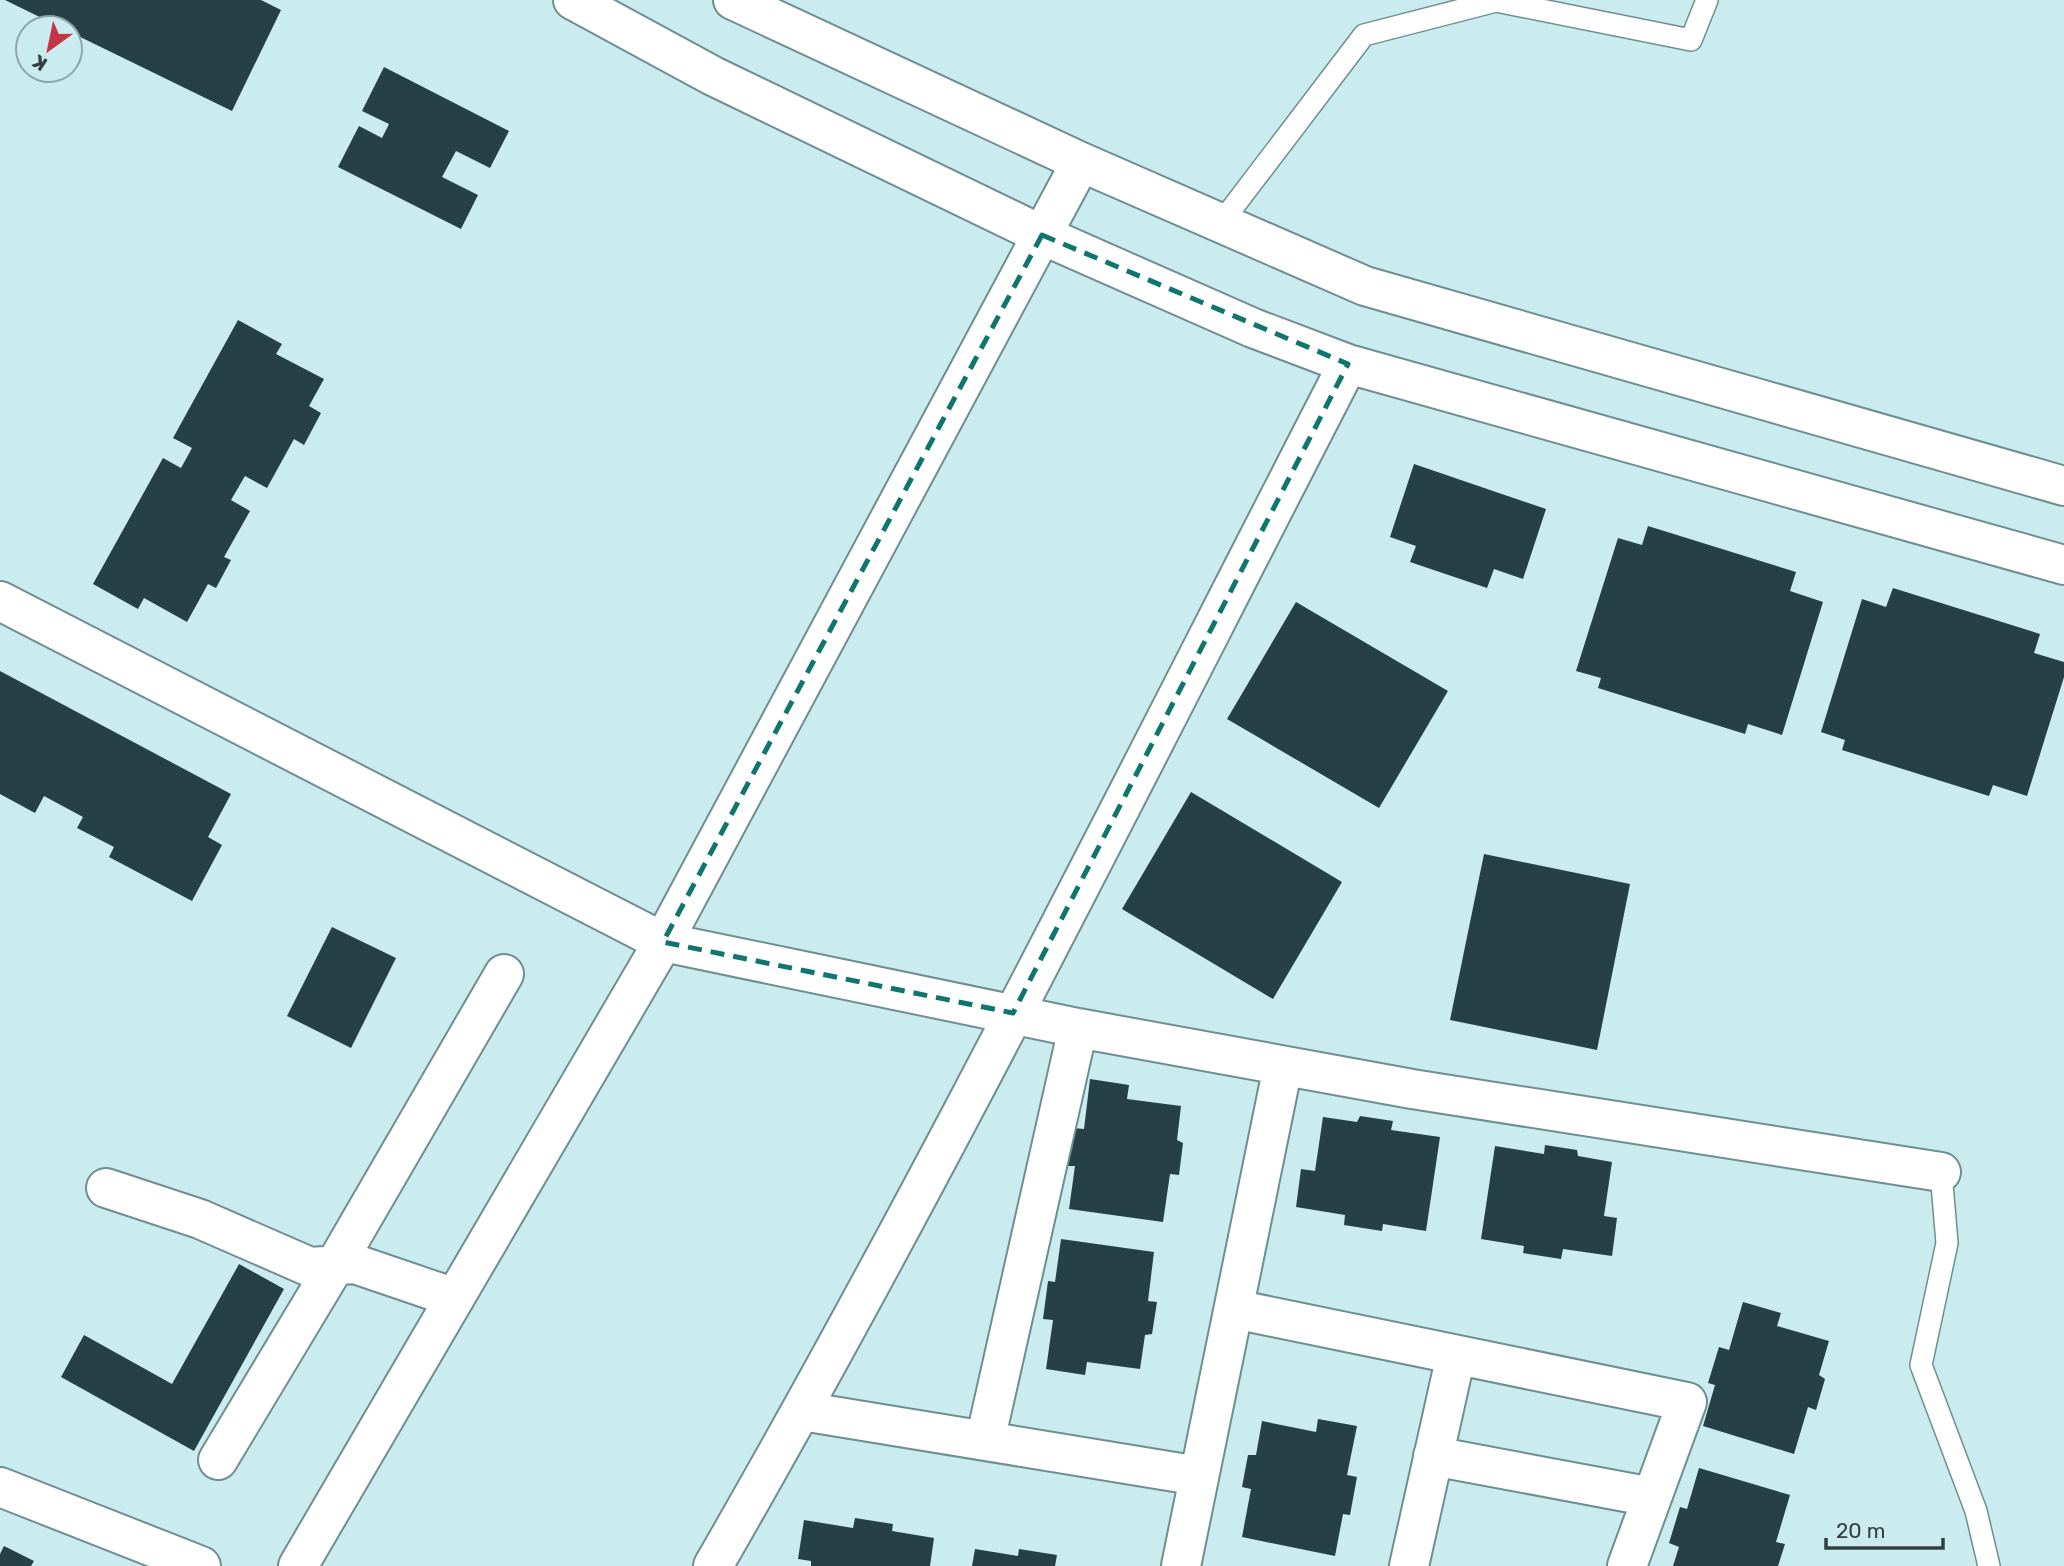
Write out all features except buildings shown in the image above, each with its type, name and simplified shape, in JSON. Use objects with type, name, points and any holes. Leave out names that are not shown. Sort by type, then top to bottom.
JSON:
[{"type":"street","points":[[573,0],[713,76],[1042,235],[1253,328],[1348,364],[2064,565]]},
{"type":"street","points":[[733,0],[1082,162],[1365,286],[2064,486]]},
{"type":"street","points":[[299,1566],[663,942],[1082,162]]},
{"type":"street","points":[[713,1566],[802,1411],[1013,1013],[1348,364]]},
{"type":"street","points":[[0,601],[663,942],[1078,1028],[1412,1090],[1941,1172]]},
{"type":"street","points":[[218,1460],[504,974]]},
{"type":"street","points":[[985,1441],[1078,1028]]},
{"type":"street","points":[[1181,1566],[1283,1066]]},
{"type":"street","points":[[106,1188],[200,1219],[310,1267],[355,1264],[455,1298]]},
{"type":"street","points":[[1234,1309],[1687,1402],[1627,1566]]},
{"type":"street","points":[[1409,1566],[1456,1354]]},
{"type":"street","points":[[802,1411],[1199,1476]]},
{"type":"street","points":[[1433,1456],[1652,1497]]},
{"type":"street","points":[[0,1487],[201,1566]]},
{"type":"lane","points":[[1221,223],[1364,35],[1496,1],[1691,40],[1707,0]]},
{"type":"lane","points":[[1941,1172],[1947,1243],[1921,1365],[1976,1511],[1989,1566]]},
{"type":"highlighted area","points":[[1042,235],[1348,364],[1013,1013],[663,942]]}]
